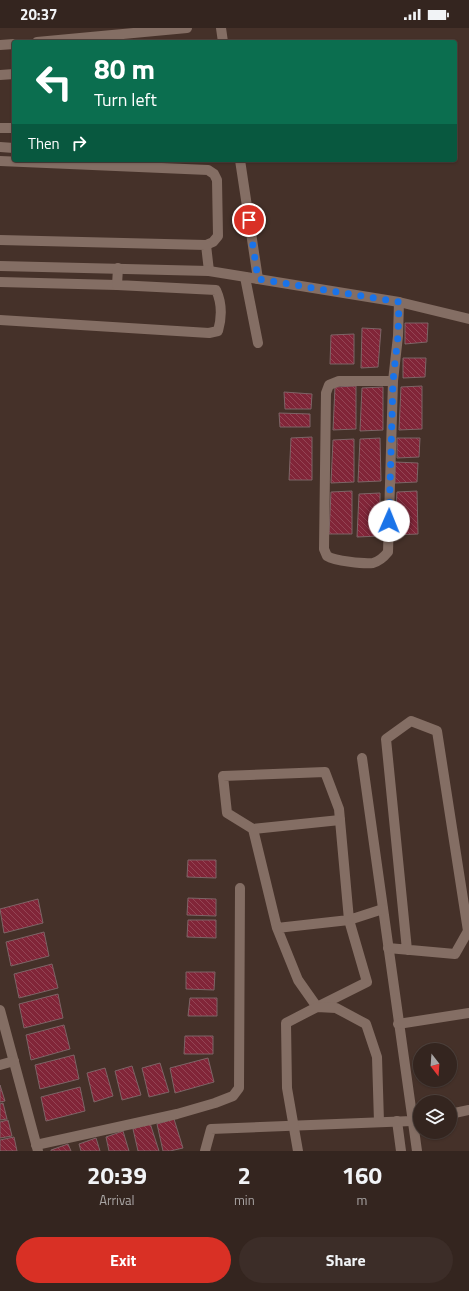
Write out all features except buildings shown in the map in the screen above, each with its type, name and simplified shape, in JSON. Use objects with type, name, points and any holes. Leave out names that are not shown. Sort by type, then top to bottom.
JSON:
[{"type":"street","points":[[58,40],[187,28]]},
{"type":"street","points":[[221,28],[223,40]]},
{"type":"street","points":[[0,46],[12,44]]},
{"type":"street","points":[[0,75],[12,74]]},
{"type":"street","points":[[0,128],[12,128]]},
{"type":"street","points":[[0,147],[12,148]]},
{"type":"street","points":[[0,161],[12,162]]},
{"type":"street","points":[[0,240],[206,245],[213,242],[218,236],[217,180],[214,174],[208,170],[23,162]]},
{"type":"street","points":[[240,162],[258,279]]},
{"type":"street","points":[[206,245],[209,271]]},
{"type":"street","points":[[0,266],[209,271],[399,302],[469,319]]},
{"type":"street","points":[[116,285],[118,268]]},
{"type":"street","points":[[245,277],[258,343]]},
{"type":"street","points":[[0,282],[116,285],[216,290],[219,298],[221,320],[218,330],[209,333],[0,320]]},
{"type":"street","points":[[393,381],[339,381],[329,385],[326,393],[324,550],[327,556],[334,560],[373,563],[383,558],[388,552],[393,381],[398,336],[399,302]]},
{"type":"street","points":[[388,948],[407,950],[455,954],[468,931],[437,731],[411,721],[386,739],[407,950]]},
{"type":"street","points":[[362,758],[398,1024],[413,1104]]},
{"type":"street","points":[[298,1151],[288,1088],[286,1023],[367,982],[349,920],[340,820],[339,809],[325,772],[223,776],[227,813],[253,829],[340,820]]},
{"type":"street","points":[[253,829],[277,928],[298,980],[317,1007]]},
{"type":"street","points":[[0,1010],[37,1148],[177,1114],[233,1096],[239,1088],[240,888]]},
{"type":"street","points":[[277,928],[349,920],[382,909]]},
{"type":"street","points":[[317,1007],[336,1008],[366,1024],[377,1057],[379,1122]]},
{"type":"street","points":[[398,1024],[468,1016]]},
{"type":"street","points":[[0,1064],[14,1061]]},
{"type":"street","points":[[457,1113],[469,1110]]},
{"type":"street","points":[[204,1151],[211,1129],[413,1120]]},
{"type":"street","points":[[397,1121],[401,1151]]},
{"type":"street","points":[[417,1139],[417,1151]]},
{"type":"route","points":[[249,220],[258,279],[399,302],[398,336],[393,381],[389,521]]}]
